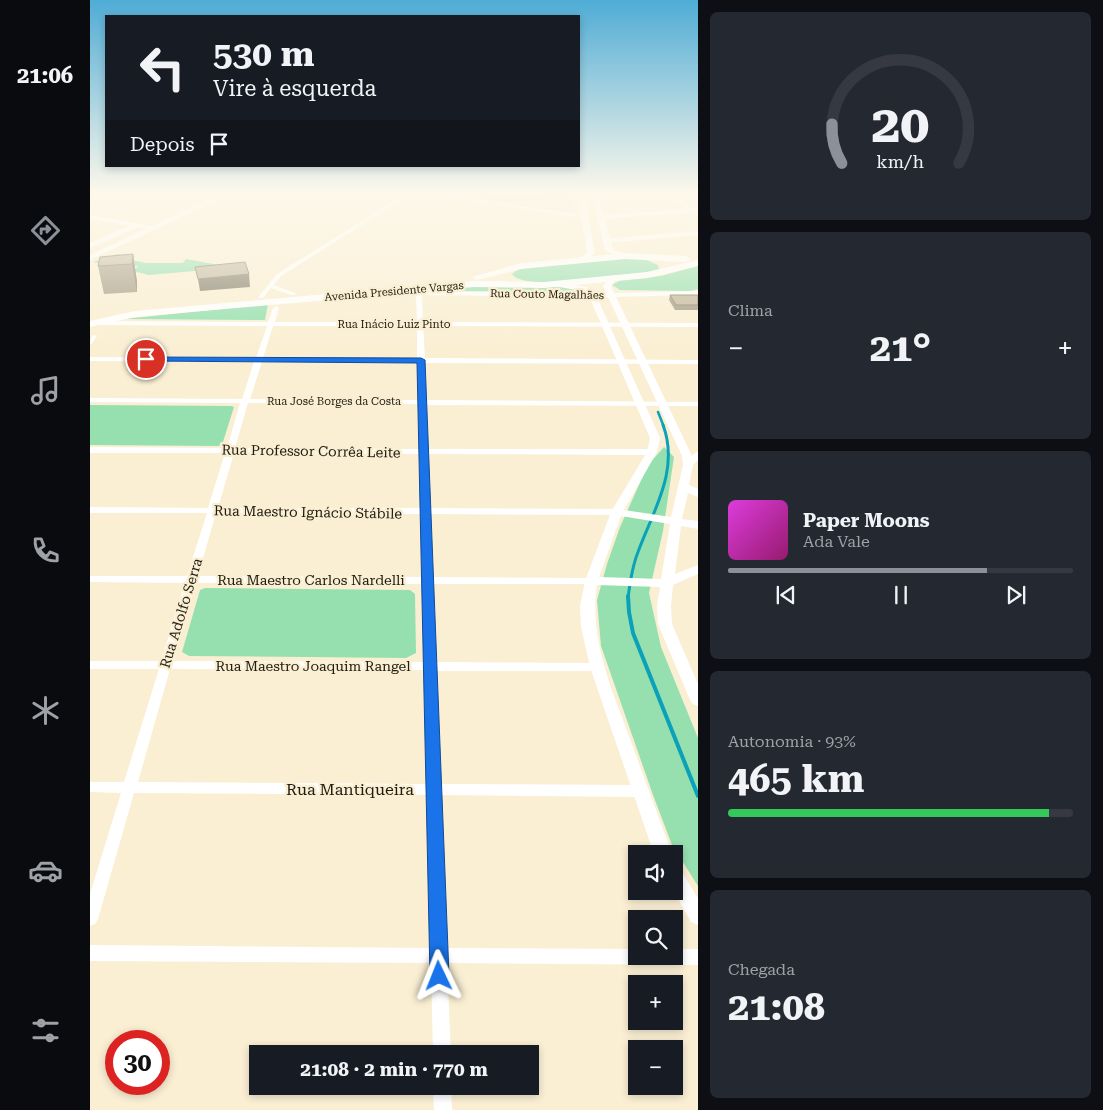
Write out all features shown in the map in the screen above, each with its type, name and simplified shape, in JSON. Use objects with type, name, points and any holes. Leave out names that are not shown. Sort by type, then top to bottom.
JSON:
[{"type":"main road","points":[[90,258],[116,246]]},
{"type":"main road","points":[[582,260],[591,253],[589,246]]},
{"type":"main road","points":[[607,246],[609,251],[625,256]]},
{"type":"main road","name":"Avenida Presidente Vargas","points":[[90,313],[478,276],[510,268],[625,256],[698,259]]},
{"type":"main road","points":[[652,258],[664,264],[662,272]]},
{"type":"main road","name":"Avenida Presidente Vargas","points":[[90,324],[135,314],[474,284],[557,284],[613,279],[662,272],[679,266],[698,263]]},
{"type":"main road","points":[[510,268],[506,271],[506,276],[511,281],[522,284]]},
{"type":"street","points":[[261,297],[278,275],[325,246]]},
{"type":"street","points":[[613,279],[607,286],[641,361],[679,435],[688,465],[676,521],[664,606],[665,624],[698,700]]},
{"type":"street","points":[[557,284],[584,289],[592,295],[655,438],[652,452],[617,512],[591,581],[587,606],[588,627],[597,667],[661,845]]},
{"type":"street","points":[[271,286],[293,294]]},
{"type":"street","points":[[419,293],[442,1045]]},
{"type":"street","name":"Rua Couto Magalhães","points":[[366,294],[611,295],[698,293]]},
{"type":"street","name":"Rua Adolfo Serra","points":[[90,919],[230,450],[276,308]]},
{"type":"street","name":"Rua Inácio Luiz Pinto","points":[[90,324],[270,323],[698,326]]},
{"type":"street","points":[[90,359],[698,362]]},
{"type":"street","name":"Rua José Borges da Costa","points":[[90,400],[698,404]]},
{"type":"street","name":"Rua Professor Corrêa Leite","points":[[90,450],[652,452]]},
{"type":"street","points":[[688,465],[698,455]]},
{"type":"street","points":[[683,486],[698,494]]},
{"type":"street","name":"Rua Maestro Ignácio Stábile","points":[[90,510],[426,513],[617,512]]},
{"type":"street","points":[[617,512],[698,525]]},
{"type":"street","points":[[591,581],[615,580],[667,583],[698,569]]},
{"type":"street","name":"Rua Maestro Carlos Nardelli","points":[[90,579],[591,581]]},
{"type":"street","name":"Rua Maestro Joaquim Rangel","points":[[90,664],[165,666],[597,667]]},
{"type":"street","name":"Rua Mantiqueira","points":[[90,787],[640,791]]},
{"type":"street","points":[[683,890],[698,916]]},
{"type":"street","points":[[90,953],[698,957]]},
{"type":"street","points":[[442,1095],[443,1110]]},
{"type":"green space","points":[[117,254],[136,256],[127,259],[146,263],[183,263],[186,259],[224,266],[247,263],[240,267],[149,275],[133,271],[138,266],[93,262]]},
{"type":"green space","points":[[628,257],[644,259],[658,265],[659,269],[603,278],[557,282],[536,282],[521,279],[512,274],[520,268]]},
{"type":"green space","points":[[698,266],[698,289],[690,291],[620,290],[612,285],[621,280],[661,276]]},
{"type":"green space","points":[[484,285],[564,287],[584,292],[414,291]]},
{"type":"green space","points":[[268,304],[265,320],[124,319]]},
{"type":"green space","points":[[90,405],[234,407],[222,445],[90,445]]},
{"type":"green space","points":[[664,447],[674,457],[663,531],[649,593],[661,647],[698,738],[698,886],[683,862],[683,845],[672,845],[601,646],[597,600],[620,527],[648,465]]},
{"type":"green space","points":[[205,588],[410,590],[415,594],[416,653],[406,658],[189,656],[182,652],[200,590]]},
{"type":"building","points":[[133,254],[132,264],[98,266],[100,257]]},
{"type":"building","points":[[245,262],[249,274],[198,279],[195,267]]},
{"type":"building","points":[[670,295],[698,295],[698,305],[676,305]]},
{"type":"waterway","points":[[658,412],[664,427]]},
{"type":"waterway","points":[[628,597],[636,558],[657,506],[667,474],[667,442],[663,425]]},
{"type":"waterway","points":[[628,597],[633,633],[698,796]]},
{"type":"route","points":[[146,359],[421,360],[439,976]]}]
